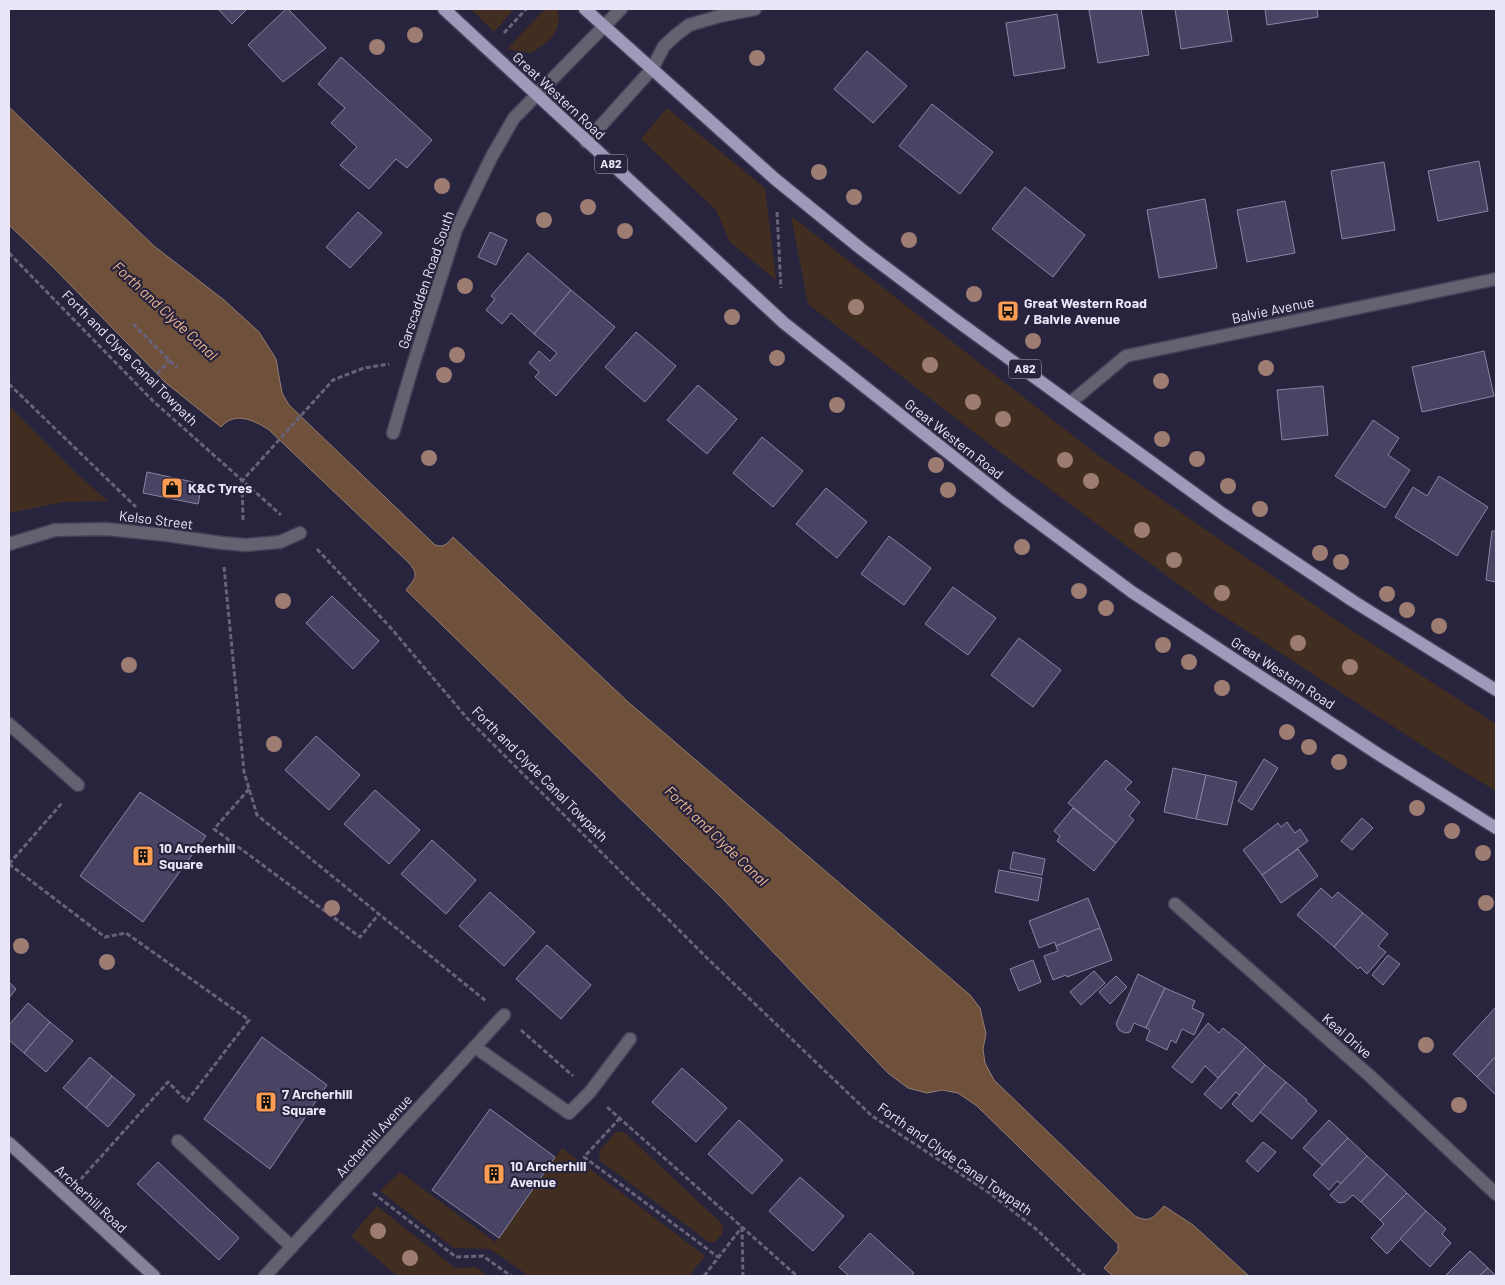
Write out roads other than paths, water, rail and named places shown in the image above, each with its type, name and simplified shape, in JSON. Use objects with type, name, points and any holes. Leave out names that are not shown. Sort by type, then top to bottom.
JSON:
[{"type":"main road","name":"Great Western Road","points":[[444,9],[784,323],[1000,494],[1132,592],[1378,754],[1496,828]]},
{"type":"main road","name":"A82","points":[[585,9],[775,179],[860,248],[953,318],[1256,536],[1353,601],[1496,690]]},
{"type":"street","name":"Garscadden Road South","points":[[393,433],[412,365],[456,230],[492,156],[514,118],[620,9]]},
{"type":"street","points":[[586,142],[652,69],[664,46],[689,25],[755,9]]},
{"type":"street","name":"Balvie Avenue","points":[[1071,402],[1126,356],[1496,279]]},
{"type":"street","name":"Kelso Street","points":[[9,544],[55,530],[106,529],[166,534],[222,544],[246,545],[280,542],[300,533]]},
{"type":"street","points":[[9,724],[78,785]]},
{"type":"street","name":"Keal Drive","points":[[1175,904],[1370,1076],[1496,1194]]},
{"type":"street","name":"Archerhill Avenue","points":[[265,1276],[504,1015]]},
{"type":"street","points":[[475,1047],[569,1114],[590,1092],[630,1039]]},
{"type":"street","points":[[178,1141],[292,1247]]},
{"type":"street","name":"Archerhill Road","points":[[9,1143],[154,1276]]},
{"type":"water","name":"Forth and Clyde Canal","points":[[9,107],[154,246],[224,300],[259,332],[276,359],[282,393],[289,405],[435,545],[445,545],[453,537],[627,701],[970,995],[980,1008],[986,1034],[983,1049],[985,1063],[994,1080],[1135,1216],[1145,1219],[1152,1218],[1164,1206],[1193,1225],[1249,1276],[1113,1276],[1104,1268],[1118,1251],[1118,1244],[977,1106],[958,1093],[942,1090],[927,1093],[908,1088],[888,1073],[720,896],[406,590],[415,576],[414,570],[408,562],[268,429],[250,420],[238,418],[226,422],[221,427],[166,383],[52,266],[9,225]]},
{"type":"place","name":"Great Western Road / Balvie Avenue","points":[[1008,311]]},
{"type":"place","name":"K&C Tyres","points":[[172,488]]},
{"type":"place","name":"10 Archerhill Square","points":[[143,856]]},
{"type":"place","name":"7 Archerhill Square","points":[[266,1102]]},
{"type":"place","name":"10 Archerhill Avenue","points":[[494,1174]]}]
